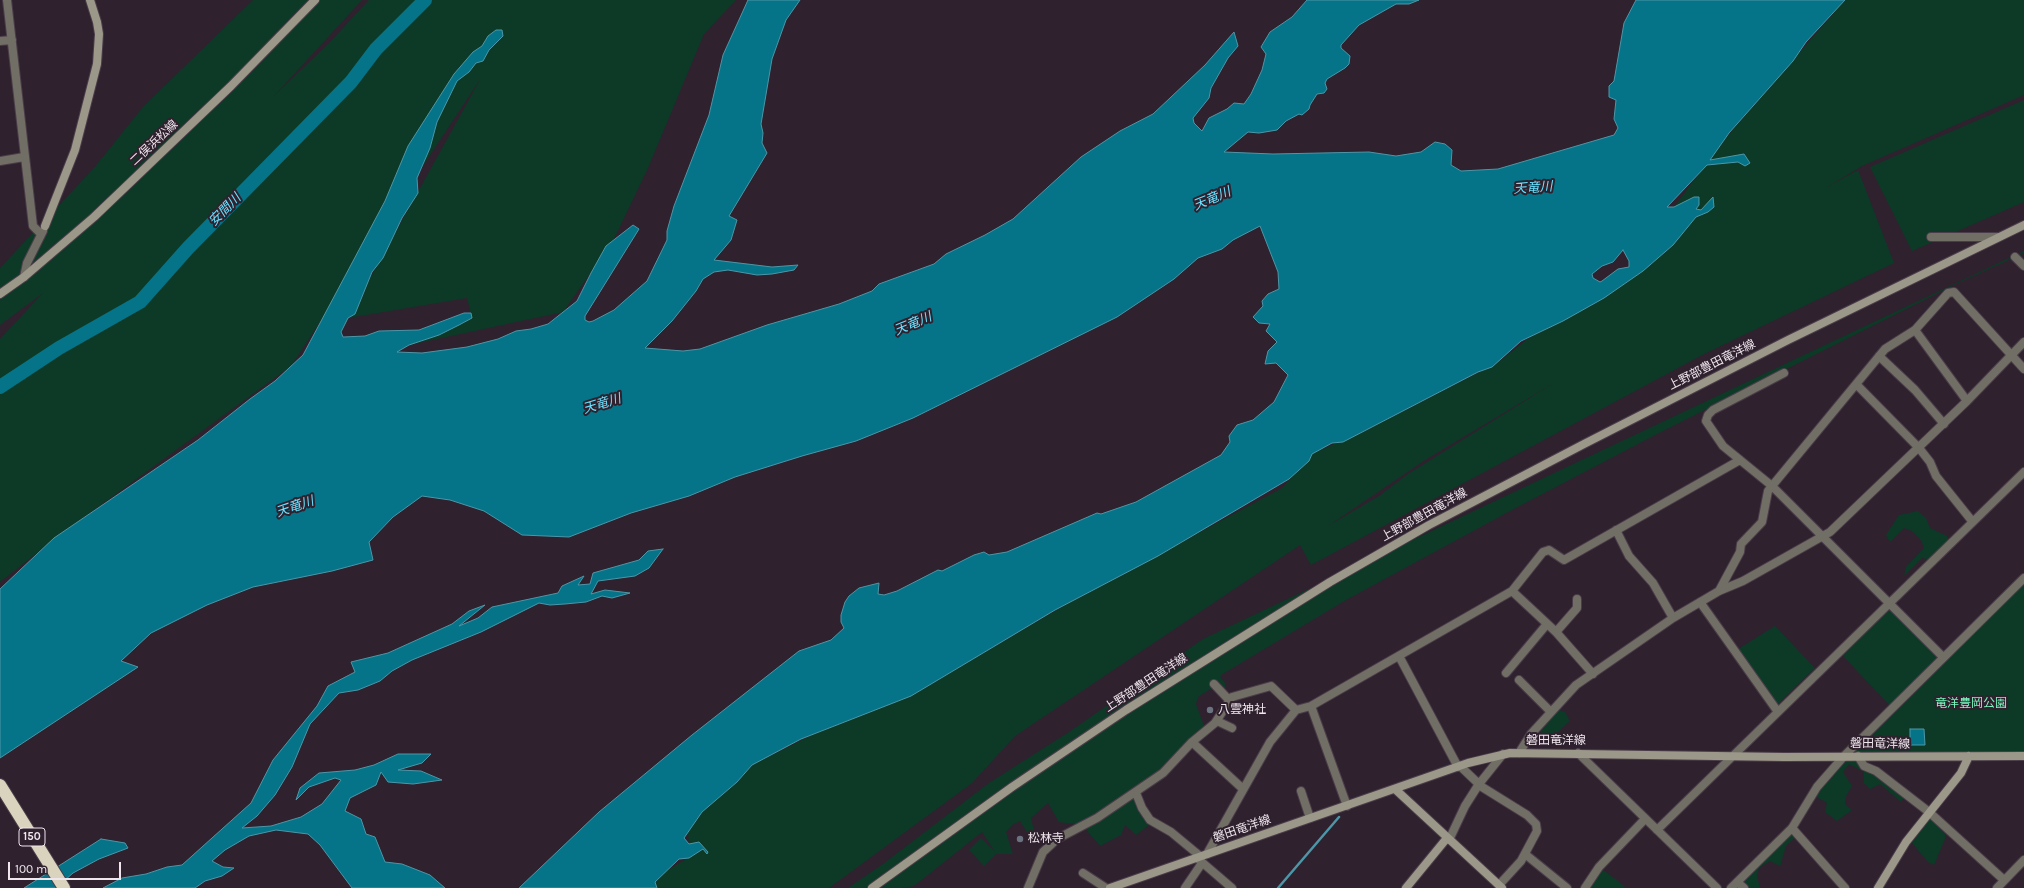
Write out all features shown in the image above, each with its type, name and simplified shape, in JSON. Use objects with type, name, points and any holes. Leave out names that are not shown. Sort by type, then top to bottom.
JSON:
[{"type":"highway","name":"150","points":[[0,785],[64,888]]},
{"type":"main road","points":[[45,226],[67,175],[75,150],[97,64],[97,22],[90,0]]},
{"type":"main road","name":"二俣浜松線","points":[[0,294],[24,277],[94,216],[196,120],[315,0]]},
{"type":"main road","name":"上野部豊田竜洋線","points":[[874,887],[1012,787],[1126,710],[1330,582],[1429,525],[1788,340],[2024,225]]},
{"type":"main road","name":"磐田竜洋線","points":[[1110,888],[1201,858],[1459,766],[1503,754],[1578,753],[2024,756]]},
{"type":"main road","points":[[1878,888],[1906,842],[1961,774],[1969,756]]},
{"type":"main road","points":[[1395,789],[1500,886]]},
{"type":"main road","points":[[1406,888],[1448,839]]},
{"type":"street","points":[[7,0],[33,226],[41,234]]},
{"type":"street","points":[[0,41],[12,40]]},
{"type":"street","points":[[0,161],[24,157]]},
{"type":"street","points":[[24,277],[27,263],[45,226]]},
{"type":"street","points":[[1931,237],[1998,237]]},
{"type":"street","points":[[2015,257],[2024,266]]},
{"type":"street","points":[[1719,591],[1740,552],[1741,544],[1762,522],[1768,491],[1885,349],[1915,330],[1948,293],[1954,292],[2024,369]]},
{"type":"street","points":[[1915,330],[1968,401]]},
{"type":"street","points":[[1519,753],[1530,734],[1576,685],[1673,618],[1719,591],[1743,581],[1823,537],[1968,401],[2024,342]]},
{"type":"street","points":[[1879,356],[1915,390],[1944,424]]},
{"type":"street","points":[[1784,373],[1713,410],[1708,414],[1706,421],[1723,446],[1772,486],[1943,657]]},
{"type":"street","points":[[1856,384],[1919,448],[1930,462],[1936,476],[1972,521]]},
{"type":"street","points":[[1185,888],[1201,858],[1270,742],[1296,710],[1311,706],[1512,591],[1543,552],[1549,550],[1564,560],[1740,460]]},
{"type":"street","points":[[1657,830],[1972,521],[2024,472]]},
{"type":"street","points":[[1616,530],[1629,556],[1653,583],[1673,618]]},
{"type":"street","points":[[1731,888],[1741,885],[1792,828],[1817,787],[1845,755],[2024,578]]},
{"type":"street","points":[[1512,591],[1556,632],[1592,674]]},
{"type":"street","points":[[1556,632],[1577,608],[1577,599]]},
{"type":"street","points":[[1700,602],[1778,712]]},
{"type":"street","points":[[1506,673],[1547,624]]},
{"type":"street","points":[[1399,656],[1459,766],[1479,784],[1527,815],[1536,824],[1537,831],[1521,861],[1500,886]]},
{"type":"street","points":[[1519,680],[1551,712]]},
{"type":"street","points":[[1214,684],[1230,701]]},
{"type":"street","points":[[1028,888],[1043,852],[1057,839],[1097,818],[1136,793],[1163,773],[1192,742],[1217,720],[1232,697],[1271,686],[1296,710]]},
{"type":"street","points":[[1311,706],[1348,806]]},
{"type":"street","points":[[1217,720],[1232,728]]},
{"type":"street","points":[[1192,742],[1243,789]]},
{"type":"street","points":[[1578,753],[1717,888]]},
{"type":"street","points":[[1448,839],[1465,806],[1479,784],[1503,754]]},
{"type":"street","points":[[1858,756],[1864,766],[1876,771],[1929,812],[1958,840],[2004,880]]},
{"type":"street","points":[[1301,791],[1310,818]]},
{"type":"street","points":[[1136,793],[1142,808],[1150,820],[1171,832],[1232,888]]},
{"type":"street","points":[[1585,888],[1600,867],[1645,819]]},
{"type":"street","points":[[1792,828],[1845,888]]},
{"type":"street","points":[[1525,854],[1568,888]]},
{"type":"street","points":[[1997,888],[2024,860]]},
{"type":"street","points":[[1083,874],[1106,888]]},
{"type":"green space","points":[[253,0],[362,0],[273,97],[329,43],[369,0],[736,0],[704,34],[648,168],[613,241],[563,312],[409,345],[472,318],[467,298],[348,318],[481,78],[291,366],[61,534],[0,582],[0,339],[43,293],[0,325],[0,268],[94,168],[143,107]]},
{"type":"green space","points":[[1845,0],[2024,0],[2024,95],[1862,166],[1824,189],[1858,170],[1894,263],[1704,354],[1311,565],[1300,545],[1015,736],[972,783],[829,888],[650,888],[663,873],[703,849],[699,842],[689,844],[688,832],[702,812],[737,782],[752,765],[812,735],[922,689],[1072,601],[1282,488],[1312,454],[1378,424],[1497,363],[1533,335],[1628,282],[1674,207],[1724,140]],"holes":[[[1557,381],[1408,474],[1379,496],[1328,526],[1425,460]]]},
{"type":"green space","points":[[2024,100],[2024,202],[1912,251],[1870,167]]},
{"type":"green space","points":[[2024,251],[2024,253],[1954,285],[1657,434],[1510,511],[1346,600],[1221,675],[1223,675],[1220,677],[1225,683],[1225,693],[1212,688],[1198,697],[1196,704],[1206,731],[1137,796],[1153,822],[1136,835],[1125,825],[1121,835],[1100,846],[1082,825],[1059,822],[1048,803],[1031,818],[1034,831],[1032,840],[1020,821],[1012,825],[1006,832],[1013,854],[996,854],[984,866],[969,850],[981,838],[995,852],[982,832],[914,886],[902,888],[848,888],[883,864],[989,783],[1069,732],[1203,639]]},
{"type":"green space","points":[[1918,511],[1926,518],[1930,528],[1947,536],[1949,543],[1933,560],[1922,558],[1904,576],[1906,567],[1924,548],[1921,540],[1912,531],[1904,528],[1890,542],[1886,535],[1899,515]]},
{"type":"green space","name":"竜洋豊岡公園","points":[[2024,578],[2024,756],[1852,755],[1905,796],[1901,802],[1880,784],[1870,789],[1864,783],[1864,772],[1849,764],[1843,772],[1852,786],[1846,796],[1845,804],[1852,810],[1837,821],[1825,812],[1827,803],[1815,796],[1828,774],[1850,755],[1892,708],[1843,656],[1891,606],[1942,658]]},
{"type":"green space","points":[[1775,626],[1815,668],[1775,707],[1735,651]]},
{"type":"green space","points":[[1559,710],[1565,712],[1570,721],[1560,730],[1547,747],[1544,744],[1540,731]]},
{"type":"green space","points":[[1929,818],[1936,819],[1946,829],[1945,839],[1934,865],[1928,862],[1912,843],[1918,834],[1923,821]]},
{"type":"green space","points":[[1793,829],[1798,835],[1786,846],[1780,866],[1770,861],[1759,868],[1757,876],[1760,888],[1744,888],[1738,882]]},
{"type":"green space","points":[[1602,869],[1619,882],[1626,888],[1586,888]]},
{"type":"water","name":"天竜川","points":[[748,0],[800,0],[786,20],[772,59],[761,124],[763,133],[762,143],[767,153],[729,216],[737,220],[731,240],[714,260],[772,267],[798,265],[794,270],[772,274],[757,275],[728,270],[714,272],[703,279],[696,291],[672,321],[645,348],[683,351],[700,349],[767,325],[839,304],[872,291],[879,284],[934,264],[946,254],[985,235],[1013,219],[1081,157],[1120,131],[1153,114],[1205,65],[1234,32],[1238,46],[1228,58],[1211,88],[1209,98],[1193,118],[1194,123],[1202,131],[1209,118],[1227,109],[1234,103],[1244,104],[1251,94],[1262,70],[1266,54],[1261,47],[1270,32],[1292,17],[1307,0],[1419,0],[1409,4],[1396,4],[1359,25],[1341,45],[1341,48],[1350,56],[1349,64],[1327,79],[1325,83],[1327,89],[1324,93],[1317,94],[1309,109],[1302,115],[1299,114],[1286,121],[1277,130],[1259,133],[1248,132],[1224,152],[1273,154],[1369,152],[1396,156],[1421,152],[1435,142],[1445,144],[1452,150],[1451,165],[1461,171],[1498,169],[1614,135],[1618,128],[1614,119],[1616,100],[1609,97],[1609,86],[1614,81],[1624,23],[1636,0],[1845,0],[1806,42],[1793,61],[1729,133],[1710,160],[1744,154],[1750,163],[1745,166],[1738,162],[1707,165],[1667,207],[1674,207],[1694,197],[1699,197],[1699,205],[1696,209],[1701,210],[1713,197],[1714,207],[1708,212],[1696,217],[1673,245],[1643,271],[1604,298],[1563,321],[1521,341],[1492,367],[1478,372],[1343,442],[1332,443],[1312,454],[1309,461],[1289,479],[1158,556],[1055,610],[911,696],[801,739],[752,765],[737,782],[702,812],[684,838],[689,844],[699,842],[708,852],[707,854],[703,849],[689,858],[679,859],[655,882],[657,888],[519,888],[599,812],[692,735],[799,651],[831,640],[844,628],[841,622],[841,615],[845,602],[849,596],[859,588],[879,583],[878,594],[884,595],[897,591],[938,570],[942,571],[974,555],[984,552],[989,555],[1007,552],[1097,513],[1101,514],[1136,502],[1221,455],[1230,442],[1229,436],[1237,425],[1253,420],[1274,402],[1288,375],[1276,363],[1265,364],[1268,351],[1277,342],[1266,331],[1270,324],[1259,323],[1253,317],[1263,306],[1262,301],[1268,294],[1279,289],[1278,272],[1260,226],[1233,240],[1222,249],[1198,258],[1174,279],[1117,317],[913,418],[856,441],[735,477],[689,496],[631,513],[569,537],[522,535],[484,511],[450,500],[422,496],[393,517],[369,542],[373,560],[332,571],[253,587],[207,605],[151,633],[121,661],[138,667],[0,758],[0,589],[54,538],[198,440],[275,381],[303,355],[385,201],[408,146],[454,74],[473,52],[482,46],[488,36],[496,30],[502,30],[503,36],[489,50],[483,61],[476,63],[469,72],[457,81],[437,122],[430,148],[417,178],[418,193],[402,218],[383,258],[372,272],[355,314],[348,318],[341,332],[343,337],[365,336],[379,331],[419,330],[464,313],[471,313],[472,318],[459,325],[439,335],[409,345],[397,352],[422,353],[467,347],[498,339],[516,331],[531,329],[548,324],[577,301],[606,246],[633,225],[639,229],[585,316],[585,320],[589,322],[593,321],[614,310],[647,281],[667,240],[667,231],[674,206],[709,115],[723,55]],"holes":[[[1623,250],[1629,261],[1629,267],[1618,269],[1600,282],[1593,278],[1592,274],[1602,266],[1613,262]]]},
{"type":"water","points":[[663,549],[649,568],[635,576],[598,581],[591,594],[605,590],[630,593],[612,598],[602,596],[586,602],[550,605],[539,603],[481,632],[412,660],[392,671],[380,681],[358,690],[339,693],[310,724],[292,767],[275,795],[257,816],[242,828],[271,826],[301,817],[322,804],[341,780],[335,778],[309,787],[296,800],[300,788],[319,773],[355,770],[374,765],[398,754],[431,754],[422,763],[398,770],[421,771],[442,780],[413,784],[388,782],[381,772],[376,785],[350,798],[345,811],[361,819],[366,834],[375,837],[385,862],[402,864],[430,875],[445,888],[352,888],[320,845],[308,834],[276,830],[249,836],[225,850],[212,861],[223,867],[234,868],[222,876],[205,881],[195,888],[103,888],[122,878],[146,874],[167,867],[182,865],[251,803],[273,760],[317,706],[328,686],[355,672],[351,662],[388,653],[452,624],[469,611],[485,605],[459,626],[478,618],[492,607],[558,593],[562,586],[584,576],[578,585],[590,584],[593,573],[639,560],[648,551]]},
{"type":"water","points":[[1910,729],[1924,729],[1925,745],[1910,745]]},
{"type":"water","points":[[101,839],[125,843],[128,848],[99,859],[73,873],[56,888],[24,888]]},
{"type":"waterway","name":"安間川","points":[[0,387],[59,348],[140,302],[188,248],[351,82],[376,49],[425,0]]},
{"type":"waterway","points":[[1278,888],[1339,817]]},
{"type":"place","name":"八雲神社","points":[[1210,710]]},
{"type":"place","name":"松林寺","points":[[1020,839]]}]
